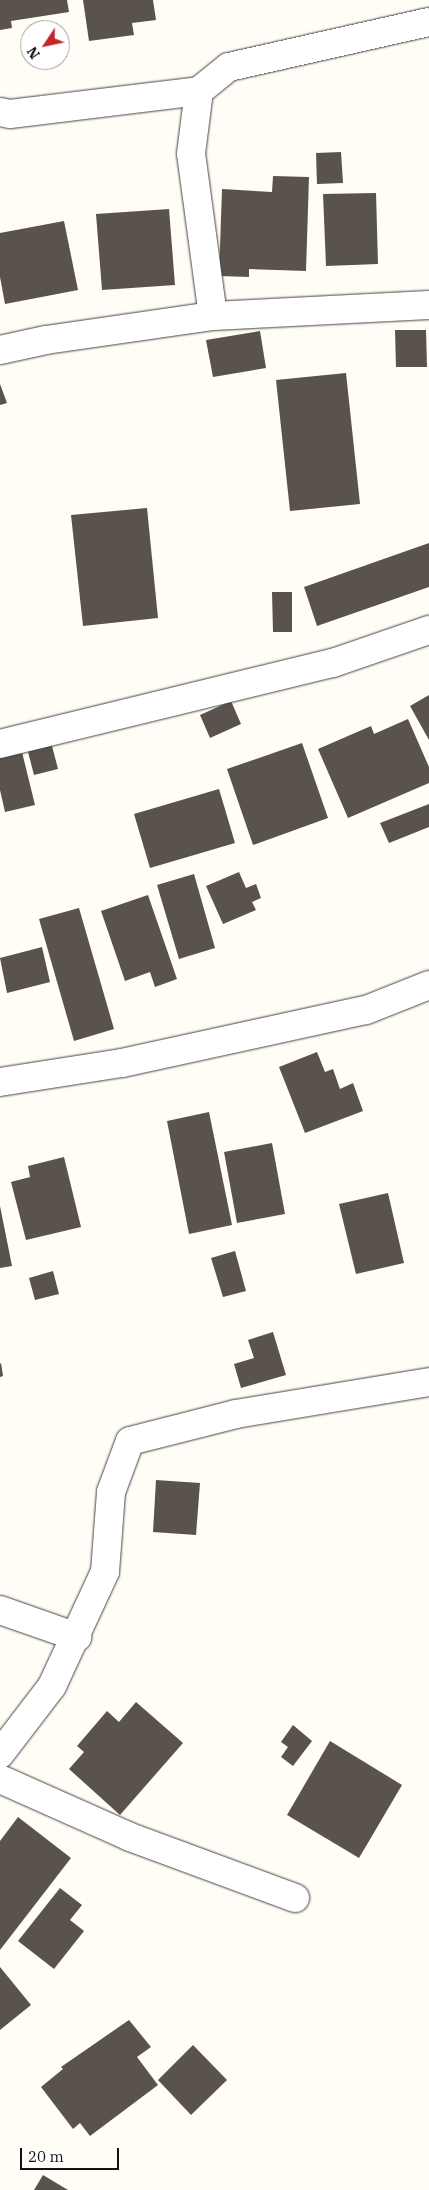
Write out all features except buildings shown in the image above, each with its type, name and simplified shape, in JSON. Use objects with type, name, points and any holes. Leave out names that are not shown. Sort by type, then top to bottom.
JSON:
[{"type":"street","points":[[0,112],[10,114],[199,91],[230,67],[429,22]]},
{"type":"street","points":[[199,91],[191,154],[213,316]]},
{"type":"street","points":[[0,350],[46,340],[213,316],[429,305]]},
{"type":"street","points":[[0,744],[333,663],[429,630]]},
{"type":"street","points":[[0,1082],[122,1062],[366,1010],[429,986]]},
{"type":"street","points":[[0,1754],[52,1686],[77,1637],[105,1572],[111,1492],[130,1441],[236,1414],[429,1382]]},
{"type":"street","points":[[0,1610],[77,1637]]},
{"type":"street","points":[[0,1779],[130,1837],[295,1898]]}]
